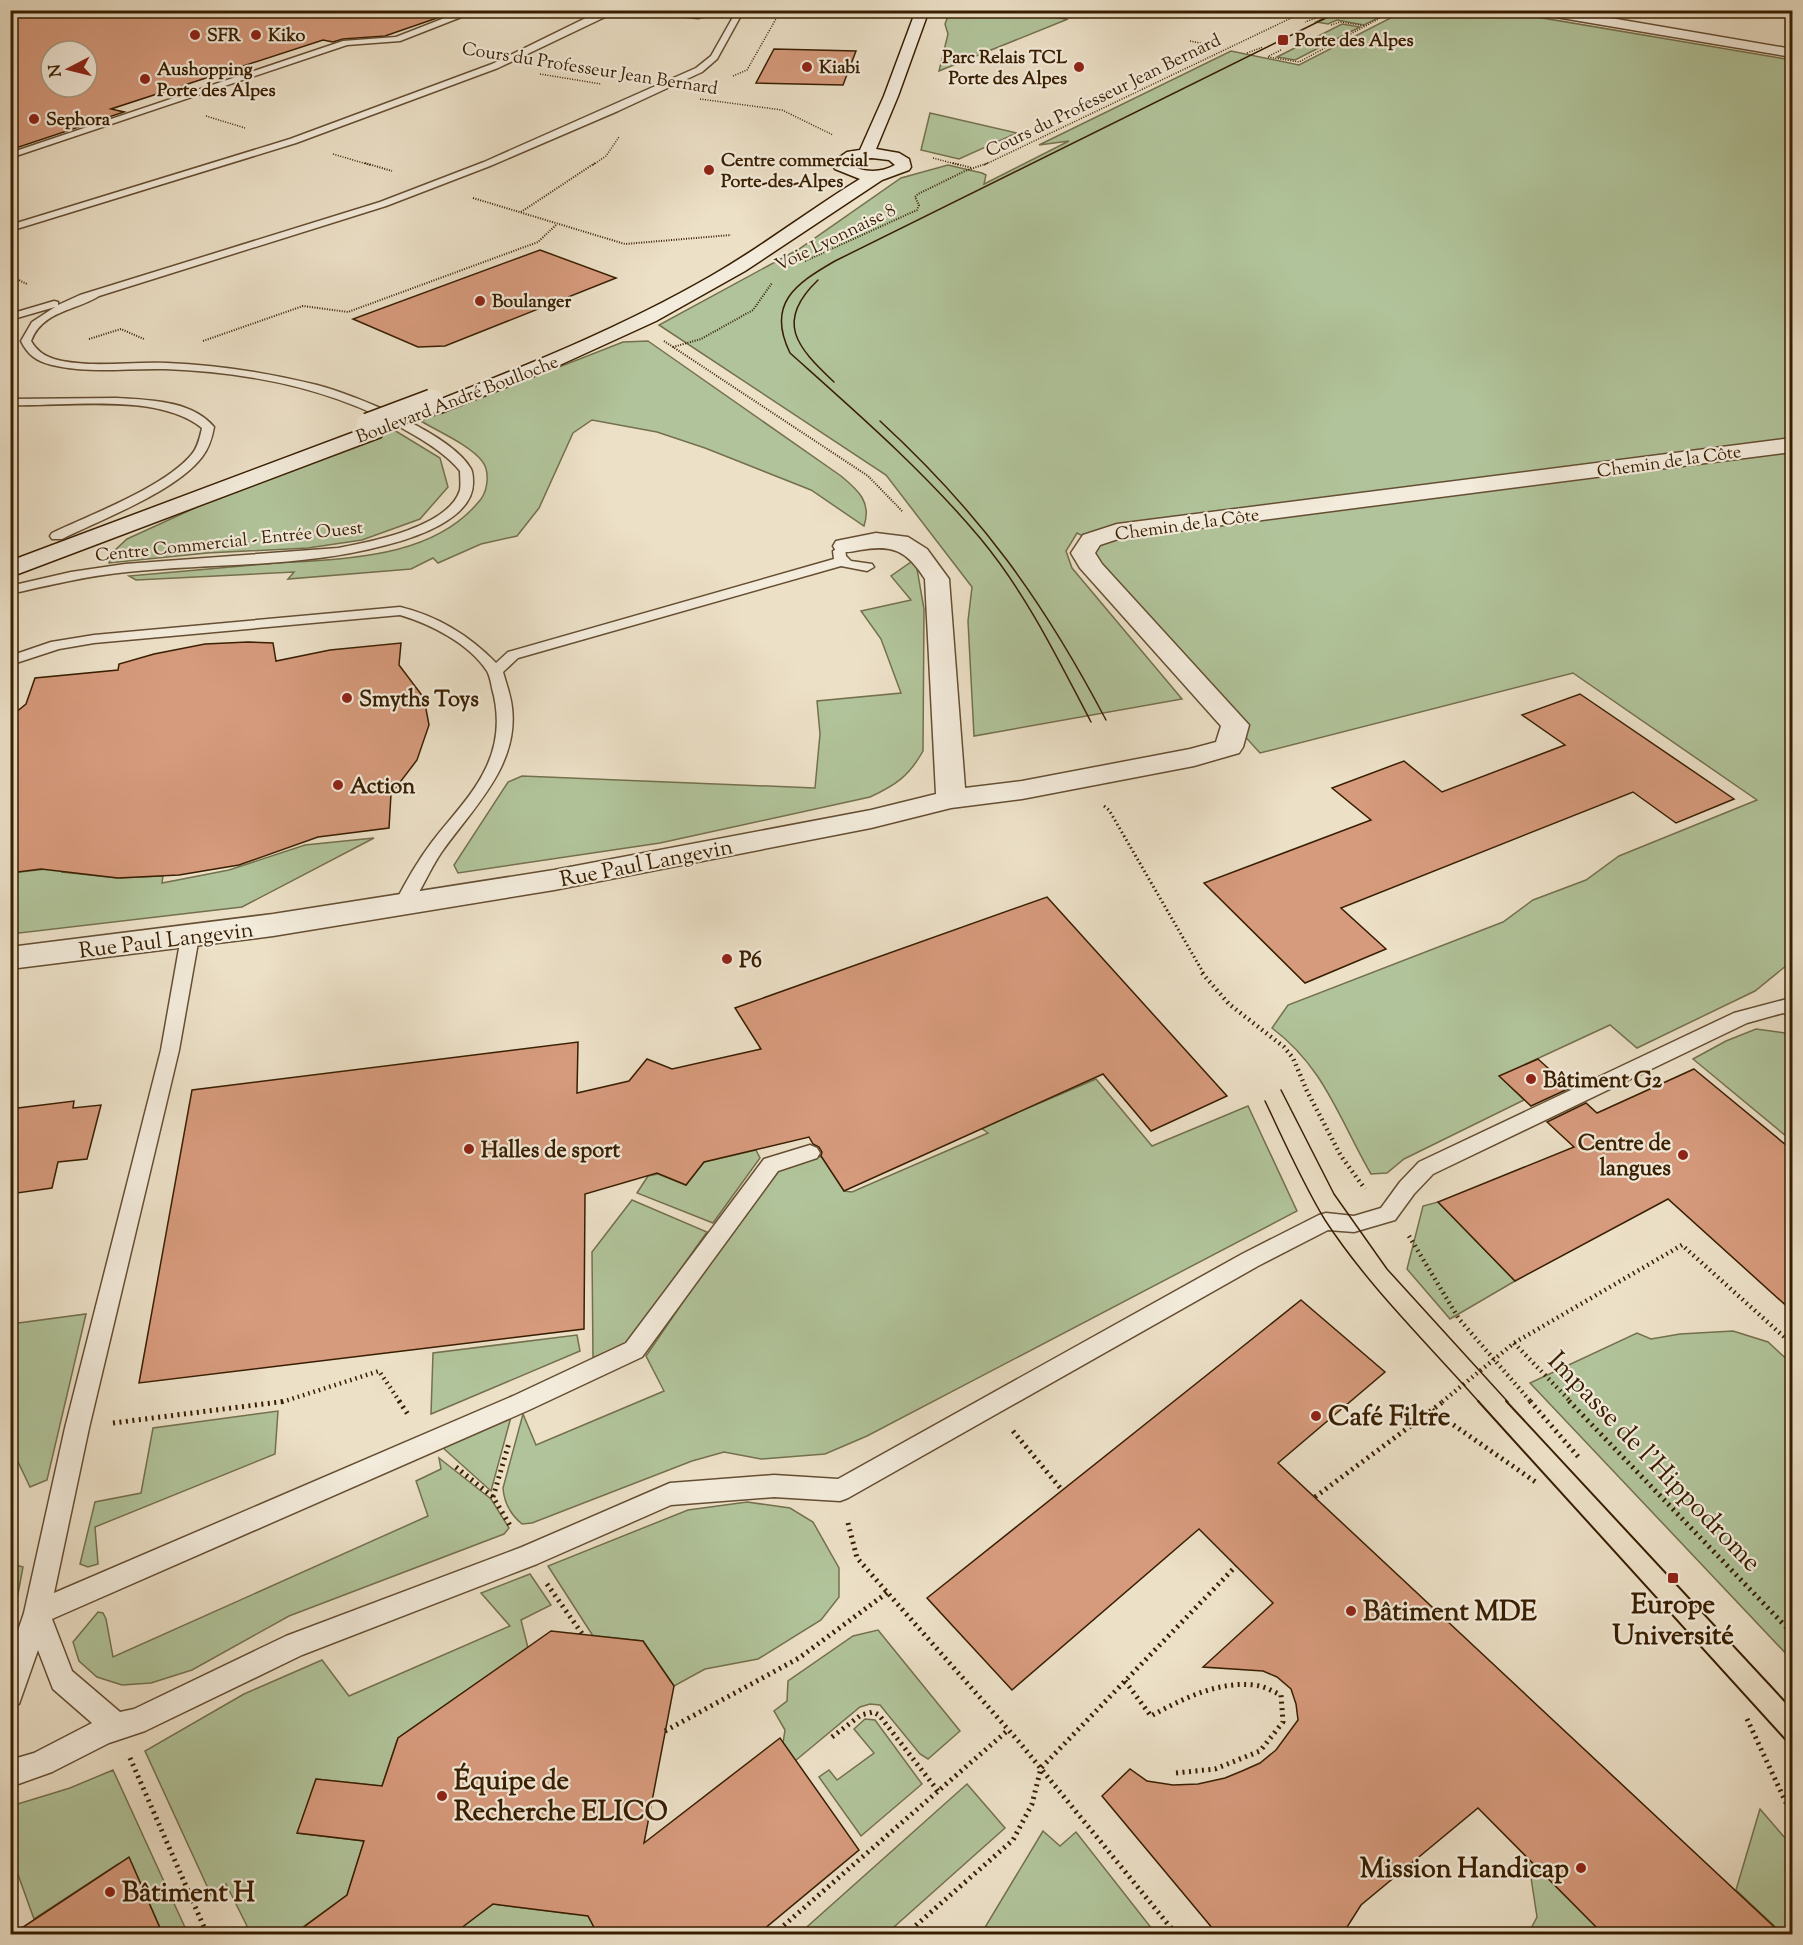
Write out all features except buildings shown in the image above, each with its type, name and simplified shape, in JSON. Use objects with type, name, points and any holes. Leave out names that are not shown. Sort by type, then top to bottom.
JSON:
[{"type":"main road","points":[[930,32],[938,10]]},
{"type":"main road","points":[[1538,10],[1792,53]]},
{"type":"main road","points":[[878,175],[851,172],[843,168],[842,161],[853,155],[866,153],[923,12]]},
{"type":"main road","name":"Boulevard André Boulloche","points":[[10,570],[370,428],[552,364],[637,323],[717,280],[878,175],[897,171],[903,166],[901,159],[892,149],[866,153]]},
{"type":"main road","name":"Boulevard André Boulloche","points":[[434,404],[605,330],[721,266],[787,224],[851,172]]},
{"type":"main road","name":"Boulevard André Boulloche","points":[[10,552],[370,428]]},
{"type":"main road","name":"Chemin de la Côte","points":[[951,799],[1022,790],[1194,757],[1229,747],[1235,725],[1092,568],[1083,553],[1092,540],[1117,531],[1792,445]]},
{"type":"main road","points":[[844,553],[879,540],[908,544],[925,558],[937,579],[941,612],[947,762],[951,799]]},
{"type":"main road","name":"Rue Paul Langevin","points":[[10,958],[190,937],[577,876],[825,828],[951,799]]},
{"type":"lane","points":[[10,157],[346,43],[397,39],[467,13],[469,10]]},
{"type":"lane","points":[[10,228],[292,141],[495,66],[602,15],[606,10]]},
{"type":"lane","points":[[623,10],[698,16],[726,10]]},
{"type":"lane","points":[[10,317],[94,295],[334,220],[433,186],[699,70],[714,57],[741,10]]},
{"type":"lane","points":[[152,101],[341,39]]},
{"type":"lane","points":[[42,358],[33,352],[26,341],[28,332],[38,321],[94,295]]},
{"type":"lane","name":"Centre Commercial - Entrée Ouest","points":[[10,590],[99,571],[338,552],[382,543],[419,530],[436,521],[459,501],[466,491],[466,471],[449,451],[381,410],[344,395],[309,385],[203,370],[166,366],[86,365],[42,358]]},
{"type":"lane","points":[[10,402],[158,404],[201,417],[208,427],[206,440],[196,457],[179,474],[57,536]]},
{"type":"lane","points":[[495,671],[513,655],[844,553],[854,566],[867,567]]},
{"type":"lane","points":[[10,662],[56,645],[94,639],[400,611],[421,616],[447,630],[480,653],[495,671],[502,689],[507,716],[504,744],[494,772],[412,882],[403,905]]},
{"type":"lane","points":[[10,1695],[37,1613],[77,1428],[170,1050],[190,937]]},
{"type":"lane","points":[[10,1774],[32,1770],[115,1725],[136,1722],[296,1645],[528,1556],[670,1494],[774,1486],[840,1490],[1250,1260],[1326,1221],[1354,1224],[1388,1214],[1407,1188],[1426,1168],[1741,1018],[1791,1004]]},
{"type":"lane","points":[[37,1613],[521,1403],[634,1350],[771,1165],[810,1153]]},
{"type":"lane","points":[[37,1613],[62,1680],[115,1725]]},
{"type":"path","name":"Cours du Professeur Jean Bernard","points":[[973,168],[1004,156],[1308,10]]},
{"type":"path","points":[[1281,50],[1268,57],[1299,62],[1395,10]]},
{"type":"path","points":[[1299,15],[1316,18]]},
{"type":"path","points":[[1305,22],[1316,18]]},
{"type":"path","points":[[1310,23],[1316,18]]},
{"type":"path","points":[[1331,25],[1340,22],[1365,27]]},
{"type":"path","points":[[1190,41],[1214,46]]},
{"type":"path","points":[[1256,46],[1247,53],[1263,47]]},
{"type":"path","name":"Cours du Professeur Jean Bernard","points":[[495,66],[650,93],[782,110],[837,136]]},
{"type":"path","name":"Voie Lyonnaise 8","points":[[800,264],[917,210],[919,205],[915,197],[918,194],[973,168]]},
{"type":"path","points":[[203,342],[303,306],[348,312],[538,242],[557,224]]},
{"type":"path","name":"Voie Lyonnaise 8","points":[[774,280],[753,310],[701,339],[672,347],[868,476],[906,516]]},
{"type":"path","points":[[42,358],[82,341],[121,329],[154,344]]},
{"type":"path","points":[[1101,805],[1108,810],[1200,970],[1229,1004],[1284,1047],[1293,1058],[1307,1091],[1341,1156],[1358,1180],[1414,1241],[1459,1319],[1581,1460]]},
{"type":"path","points":[[1316,1497],[1432,1410],[1514,1343],[1682,1245],[1792,1344]]},
{"type":"path","name":"Impasse de l'Hippodrome","points":[[1514,1343],[1792,1633]]},
{"type":"path","points":[[77,1428],[283,1402],[379,1371],[427,1443],[493,1497],[513,1529]]},
{"type":"path","points":[[493,1497],[521,1403]]},
{"type":"path","points":[[1432,1410],[1537,1483]]},
{"type":"path","points":[[1020,1441],[1062,1490]]},
{"type":"path","points":[[840,1490],[857,1557],[1007,1731],[1041,1767],[1176,1935]]},
{"type":"path","points":[[906,1935],[1012,1840],[1032,1804],[1041,1767],[1236,1566]]},
{"type":"path","points":[[665,1731],[799,1658],[888,1592]]},
{"type":"path","points":[[1125,1681],[1151,1716],[1181,1698],[1210,1689],[1255,1685],[1281,1695],[1283,1722],[1260,1751],[1215,1769],[1176,1773]]},
{"type":"path","points":[[832,1737],[861,1715],[873,1712],[879,1715],[938,1791]]},
{"type":"path","points":[[1747,1719],[1789,1809]]},
{"type":"path","points":[[115,1725],[207,1935]]},
{"type":"path","points":[[774,1935],[1007,1731]]},
{"type":"green space","points":[[1317,10],[1392,11],[1364,25],[1337,20],[1328,24],[1316,22],[1324,18],[1315,16],[1322,12]]},
{"type":"green space","points":[[950,11],[979,11],[1068,19],[939,71],[948,34],[945,24]]},
{"type":"green space","points":[[1404,11],[1501,11],[1792,60],[1792,961],[1755,991],[1637,1048],[1610,1025],[1500,1076],[1524,1100],[1404,1159],[1387,1173],[1371,1174],[1318,1077],[1290,1044],[1272,1028],[1288,1005],[1503,922],[1533,900],[1586,880],[1619,856],[1757,800],[1573,673],[1260,753],[1092,568],[1091,540],[1077,533],[1066,551],[1072,568],[1182,699],[974,736],[968,621],[972,587],[886,475],[659,325],[799,249],[901,178],[948,165],[986,175],[984,184],[1069,141],[1039,145],[1231,51],[1299,65]]},
{"type":"green space","points":[[1342,24],[1360,27],[1295,60],[1277,57]]},
{"type":"green space","points":[[930,113],[1017,133],[959,159],[921,150]]},
{"type":"green space","points":[[648,341],[847,481],[865,503],[864,526],[811,490],[705,448],[657,432],[592,420],[573,433],[539,508],[517,536],[481,544],[438,563],[433,558],[411,569],[288,579],[294,572],[136,580],[129,576],[352,557],[410,546],[437,535],[461,520],[481,499],[487,485],[487,475],[485,465],[470,449],[421,421],[623,342]]},
{"type":"green space","points":[[394,430],[440,458],[448,487],[420,519],[362,540],[308,548],[207,553],[109,563],[113,552],[127,539],[232,491]]},
{"type":"green space","points":[[911,562],[916,563],[924,609],[923,751],[907,773],[895,784],[870,797],[660,843],[458,873],[454,865],[508,782],[522,776],[815,788],[820,734],[817,701],[901,693],[881,639],[861,611],[911,600],[891,576]]},
{"type":"green space","points":[[374,838],[242,907],[11,934],[11,873],[64,867],[62,872],[118,878],[163,876],[162,883],[229,870],[305,845]]},
{"type":"green space","points":[[1756,1029],[1792,1034],[1792,1141],[1693,1059],[1726,1041]]},
{"type":"green space","points":[[1096,1079],[1152,1146],[1248,1106],[1297,1211],[867,1436],[825,1454],[761,1459],[724,1452],[692,1461],[532,1523],[522,1524],[515,1517],[509,1508],[503,1488],[523,1414],[536,1445],[664,1391],[646,1356],[772,1172],[822,1156],[844,1191],[852,1192],[988,1133],[981,1128]]},
{"type":"green space","points":[[756,1150],[760,1158],[713,1223],[637,1193],[648,1176],[658,1174],[686,1185],[704,1162]]},
{"type":"green space","points":[[632,1200],[707,1232],[628,1343],[593,1358],[592,1252]]},
{"type":"green space","points":[[1438,1202],[1515,1281],[1450,1319],[1407,1269],[1423,1206]]},
{"type":"green space","points":[[86,1314],[47,1480],[30,1487],[11,1447],[11,1324]]},
{"type":"green space","points":[[1733,1331],[1768,1342],[1792,1364],[1792,1660],[1530,1383],[1637,1333],[1651,1339],[1680,1334]]},
{"type":"green space","points":[[577,1335],[580,1351],[431,1414],[433,1353]]},
{"type":"green space","points":[[278,1411],[275,1454],[95,1527],[98,1564],[88,1567],[80,1564],[95,1502],[141,1493],[153,1428]]},
{"type":"green space","points":[[511,1417],[491,1491],[442,1447]]},
{"type":"green space","points":[[439,1458],[491,1499],[509,1528],[504,1534],[289,1616],[192,1670],[151,1683],[122,1685],[97,1677],[79,1661],[73,1642],[98,1612],[103,1613],[106,1619],[113,1657],[428,1516],[416,1481],[441,1469]]},
{"type":"green space","points":[[747,1502],[790,1508],[813,1522],[839,1568],[839,1597],[821,1620],[758,1659],[705,1669],[674,1686],[643,1641],[593,1636],[548,1566],[688,1510]]},
{"type":"green space","points":[[16,1565],[23,1567],[11,1631],[11,1568]]},
{"type":"green space","points":[[530,1574],[551,1605],[521,1620],[528,1648],[398,1738],[382,1786],[316,1779],[298,1833],[364,1841],[347,1895],[293,1934],[251,1934],[226,1884],[212,1897],[145,1751],[244,1694],[322,1660],[349,1696],[510,1626],[481,1593]]},
{"type":"green space","points":[[878,1630],[960,1731],[928,1759],[920,1754],[880,1705],[870,1704],[860,1707],[795,1761],[783,1743],[785,1730],[774,1711],[787,1701],[788,1681],[853,1636]]},
{"type":"green space","points":[[865,1719],[875,1720],[922,1784],[861,1836],[819,1777],[829,1770],[837,1780],[874,1753],[854,1729]]},
{"type":"green space","points":[[113,1770],[188,1934],[163,1934],[132,1864],[118,1864],[34,1919],[11,1855],[11,1806],[70,1788]]},
{"type":"green space","points":[[967,1784],[1005,1828],[886,1934],[799,1934]]},
{"type":"green space","points":[[1760,1809],[1792,1846],[1792,1934],[1783,1934],[1736,1890]]},
{"type":"green space","points":[[1043,1831],[1060,1846],[1076,1832],[1156,1934],[981,1934]]},
{"type":"green space","points":[[1528,1858],[1604,1934],[1528,1934],[1537,1917]]},
{"type":"green space","points":[[493,1904],[572,1914],[583,1907],[598,1934],[452,1934]]},
{"type":"tram line","points":[[1091,722],[1027,604],[997,559],[958,513],[912,465],[790,353],[783,336],[781,321],[783,308],[788,297],[797,287],[835,261],[1342,10]]},
{"type":"tram line","points":[[818,280],[805,295],[797,309],[794,322],[801,345],[834,382]]},
{"type":"tram line","points":[[880,421],[949,490],[1007,560],[1058,636],[1106,720]]},
{"type":"tram line","points":[[1281,1090],[1334,1194],[1387,1269],[1508,1402]]},
{"type":"tram line","points":[[1265,1101],[1309,1191],[1342,1244],[1379,1291],[1479,1402]]},
{"type":"tram line","points":[[1478,1401],[1792,1747]]},
{"type":"tram line","points":[[1506,1401],[1792,1709]]},
{"type":"place","name":"SFR","points":[[195,35]]},
{"type":"place","name":"Kiko","points":[[256,35]]},
{"type":"place","name":"Porte des Alpes","points":[[1283,40]]},
{"type":"place","name":"Kiabi","points":[[807,67]]},
{"type":"place","name":"Parc Relais TCL Porte des Alpes","points":[[1079,67]]},
{"type":"place","name":"Aushopping Porte des Alpes","points":[[145,79]]},
{"type":"place","name":"Sephora","points":[[34,119]]},
{"type":"place","name":"Centre commercial Porte-des-Alpes","points":[[709,170]]},
{"type":"place","name":"Boulanger","points":[[480,301]]},
{"type":"place","name":"Smyths Toys","points":[[347,698]]},
{"type":"place","name":"Action","points":[[338,785]]},
{"type":"place","name":"P6","points":[[727,959]]},
{"type":"place","name":"Bâtiment G2","points":[[1531,1079]]},
{"type":"place","name":"Halles de sport","points":[[469,1149]]},
{"type":"place","name":"Centre de langues","points":[[1683,1155]]},
{"type":"place","name":"Café Filtre","points":[[1316,1416]]},
{"type":"place","name":"Europe Université","points":[[1673,1578]]},
{"type":"place","name":"Bâtiment MDE","points":[[1351,1611]]},
{"type":"place","name":"Équipe de Recherche ELICO","points":[[442,1796]]},
{"type":"place","name":"Mission Handicap","points":[[1581,1868]]},
{"type":"place","name":"Bâtiment H","points":[[110,1892]]}]
